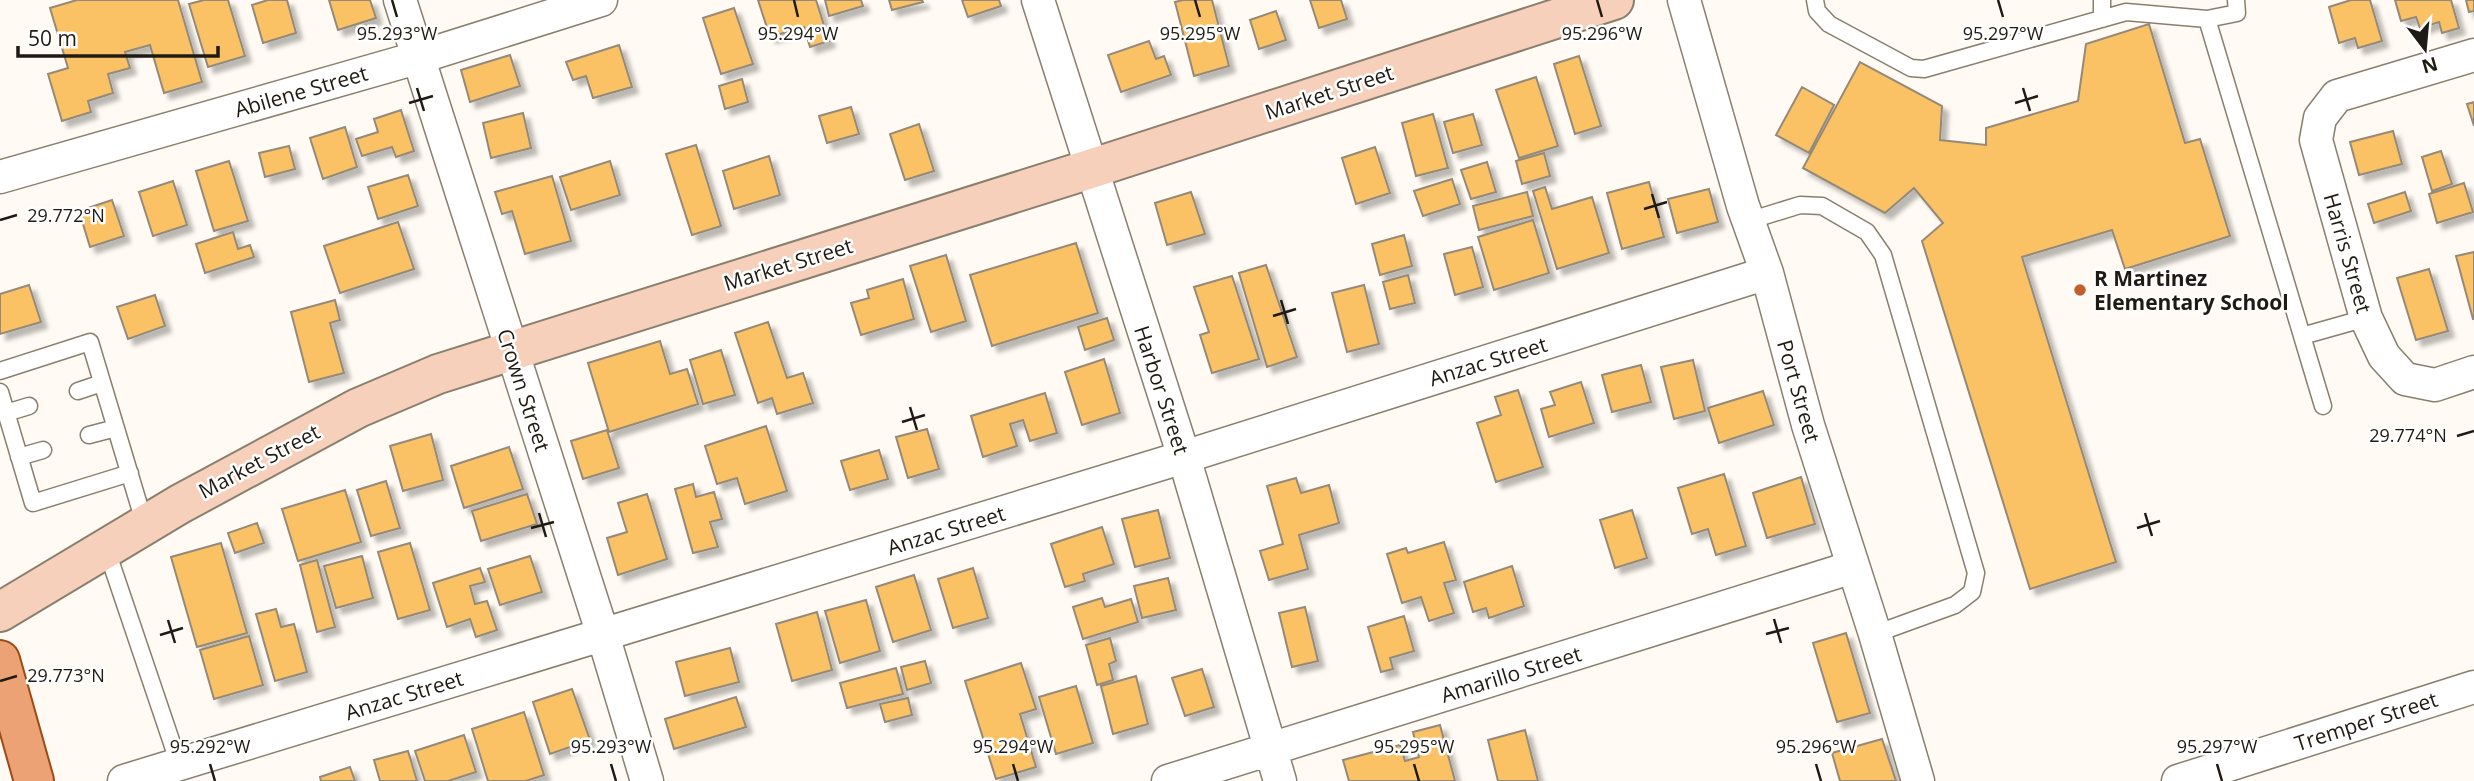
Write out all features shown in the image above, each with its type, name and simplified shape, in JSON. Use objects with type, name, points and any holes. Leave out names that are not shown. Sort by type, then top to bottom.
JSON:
[{"type":"main road","points":[[0,660],[34,781]]},
{"type":"street","name":"Crown Street","points":[[400,0],[647,781]]},
{"type":"street","name":"Abilene Street","points":[[0,177],[420,57],[601,0]]},
{"type":"street","name":"Harbor Street","points":[[1038,0],[1184,457],[1280,781]]},
{"type":"street","name":"Market Street","points":[[0,612],[145,525],[358,408],[438,373],[1090,169],[1614,0]]},
{"type":"street","name":"Port Street","points":[[1684,0],[1748,221],[1767,273],[1808,425],[1875,634],[1918,781]]},
{"type":"street","name":"Harris Street","points":[[2474,55],[2337,96],[2320,118],[2316,140],[2366,318],[2384,356],[2405,379],[2435,384],[2474,372]]},
{"type":"street","name":"Anzac Street","points":[[124,781],[1184,457],[1767,273]]},
{"type":"street","name":"Amarillo Street","points":[[1168,781],[1853,567]]},
{"type":"street","name":"Tremper Street","points":[[2178,781],[2474,687]]},
{"type":"lane","points":[[1815,0],[1818,11],[1829,24],[1911,68],[1924,69],[2126,12],[2207,19],[2237,13],[2236,0]]},
{"type":"lane","points":[[2102,0],[2102,19]]},
{"type":"lane","points":[[2207,19],[2323,406]]},
{"type":"lane","points":[[1748,221],[1800,205],[1822,206],[1867,232],[1883,255],[1976,573],[1972,592],[1955,605],[1875,634]]},
{"type":"lane","points":[[2302,336],[2366,318]]},
{"type":"lane","points":[[0,372],[89,342],[145,525]]},
{"type":"lane","points":[[78,391],[102,383]]},
{"type":"lane","points":[[0,392],[33,503],[130,473]]},
{"type":"lane","points":[[6,413],[29,406]]},
{"type":"lane","points":[[89,435],[116,428]]},
{"type":"lane","points":[[19,457],[43,450]]},
{"type":"lane","points":[[106,548],[179,764]]},
{"type":"building","points":[[77,0],[178,0],[202,82],[164,93],[150,45],[125,52],[130,68],[108,74],[113,93],[88,101],[91,112],[62,121],[48,74],[68,68],[50,8]]},
{"type":"building","points":[[204,0],[228,0],[245,56],[208,67],[189,4]]},
{"type":"building","points":[[268,0],[287,0],[296,33],[263,43],[252,5]]},
{"type":"building","points":[[329,0],[370,0],[376,18],[338,30]]},
{"type":"building","points":[[758,0],[816,0],[829,41],[810,47],[804,27],[770,37]]},
{"type":"building","points":[[825,0],[861,0],[863,6],[829,16]]},
{"type":"building","points":[[889,0],[922,0],[923,2],[892,10]]},
{"type":"building","points":[[962,0],[999,0],[1001,6],[968,17]]},
{"type":"building","points":[[1212,0],[1229,66],[1194,76],[1175,2]]},
{"type":"building","points":[[1310,0],[1341,0],[1347,19],[1319,28]]},
{"type":"building","points":[[2351,0],[2370,0],[2382,41],[2358,48],[2355,38],[2339,43],[2329,7]]},
{"type":"building","points":[[2395,0],[2451,0],[2459,28],[2442,33],[2439,22],[2420,28],[2416,17],[2401,21]]},
{"type":"building","points":[[2466,0],[2474,0],[2474,11],[2469,12]]},
{"type":"building","points":[[734,8],[753,64],[721,74],[703,18]]},
{"type":"building","points":[[1276,11],[1286,40],[1259,49],[1250,20]]},
{"type":"building","points":[[2149,24],[2185,143],[2200,139],[2230,236],[2125,269],[2112,230],[2022,257],[2116,562],[2030,589],[1922,241],[1943,223],[1914,188],[1885,213],[1803,168],[1860,62],[1942,106],[1940,140],[1986,145],[1986,128],[2078,101],[2086,44]]},
{"type":"building","points":[[1149,41],[1156,59],[1164,56],[1171,75],[1121,92],[1108,55]]},
{"type":"building","points":[[619,45],[632,87],[593,98],[586,76],[573,80],[566,62]]},
{"type":"building","points":[[510,55],[520,86],[470,102],[461,70]]},
{"type":"building","points":[[1579,56],[1601,126],[1575,134],[1554,64]]},
{"type":"building","points":[[1536,77],[1558,146],[1519,158],[1496,90]]},
{"type":"building","points":[[742,79],[748,102],[725,109],[719,86]]},
{"type":"building","points":[[1802,87],[1834,105],[1809,153],[1776,135]]},
{"type":"building","points":[[2474,102],[2474,126],[2467,104]]},
{"type":"building","points":[[851,107],[859,134],[827,143],[819,116]]},
{"type":"building","points":[[401,110],[414,151],[396,157],[392,147],[362,156],[356,139],[378,132],[374,119]]},
{"type":"building","points":[[523,113],[531,148],[491,158],[483,123]]},
{"type":"building","points":[[1433,114],[1448,168],[1416,176],[1402,123]]},
{"type":"building","points":[[1473,114],[1482,145],[1453,153],[1444,122]]},
{"type":"building","points":[[919,124],[934,171],[905,180],[890,134]]},
{"type":"building","points":[[345,127],[357,167],[323,179],[310,138]]},
{"type":"building","points":[[2393,131],[2402,164],[2359,175],[2350,142]]},
{"type":"building","points":[[696,145],[721,226],[692,235],[666,154]]},
{"type":"building","points":[[289,146],[295,169],[265,177],[259,153]]},
{"type":"building","points":[[1375,147],[1390,193],[1356,204],[1342,158]]},
{"type":"building","points":[[2441,151],[2452,184],[2432,191],[2422,157]]},
{"type":"building","points":[[1544,153],[1550,176],[1522,184],[1516,161]]},
{"type":"building","points":[[769,156],[780,195],[734,209],[723,171]]},
{"type":"building","points":[[229,161],[248,221],[214,231],[196,171]]},
{"type":"building","points":[[610,161],[620,195],[571,210],[560,177]]},
{"type":"building","points":[[1487,162],[1496,192],[1471,199],[1461,170]]},
{"type":"building","points":[[408,175],[418,206],[378,219],[368,187]]},
{"type":"building","points":[[552,176],[571,241],[525,254],[512,211],[502,214],[495,192]]},
{"type":"building","points":[[1452,179],[1460,204],[1423,216],[1414,191]]},
{"type":"building","points":[[173,181],[187,225],[153,236],[139,192]]},
{"type":"building","points":[[1649,182],[1664,237],[1622,249],[1607,193]]},
{"type":"building","points":[[2464,183],[2473,212],[2437,223],[2429,194]]},
{"type":"building","points":[[1545,187],[1552,209],[1592,197],[1609,253],[1557,269],[1533,191]]},
{"type":"building","points":[[1709,189],[1718,222],[1677,233],[1668,199]]},
{"type":"building","points":[[1191,192],[1205,234],[1167,245],[1155,203]]},
{"type":"building","points":[[1527,192],[1533,216],[1479,230],[1473,206]]},
{"type":"building","points":[[2405,192],[2411,211],[2374,223],[2368,204]]},
{"type":"building","points":[[112,200],[124,236],[90,247],[79,211]]},
{"type":"building","points":[[1533,220],[1549,273],[1494,290],[1478,237]]},
{"type":"building","points":[[398,222],[414,269],[340,293],[324,246]]},
{"type":"building","points":[[233,232],[238,249],[250,245],[254,257],[205,273],[196,244]]},
{"type":"building","points":[[1404,235],[1412,266],[1380,275],[1372,244]]},
{"type":"building","points":[[1076,243],[1098,313],[992,346],[970,275]]},
{"type":"building","points":[[1472,247],[1483,287],[1455,295],[1444,254]]},
{"type":"building","points":[[2474,252],[2474,319],[2473,319],[2456,256]]},
{"type":"building","points":[[946,255],[966,321],[931,332],[910,266]]},
{"type":"building","points":[[1266,265],[1297,357],[1267,367],[1239,273]]},
{"type":"building","points":[[2429,269],[2448,331],[2416,340],[2397,278]]},
{"type":"building","points":[[1408,275],[1415,303],[1390,309],[1383,282]]},
{"type":"building","points":[[1232,276],[1259,359],[1212,373],[1200,335],[1209,332],[1194,287]]},
{"type":"building","points":[[903,279],[914,319],[861,335],[851,303],[869,298],[867,290]]},
{"type":"building","points":[[29,285],[41,322],[0,334],[0,294]]},
{"type":"building","points":[[1364,285],[1379,344],[1347,352],[1332,293]]},
{"type":"building","points":[[155,295],[165,326],[128,339],[117,307]]},
{"type":"building","points":[[335,300],[340,320],[330,323],[344,373],[309,382],[291,312]]},
{"type":"building","points":[[1107,318],[1114,340],[1085,350],[1078,327]]},
{"type":"building","points":[[768,322],[787,378],[803,373],[813,403],[777,414],[772,398],[758,403],[735,333]]},
{"type":"building","points":[[660,341],[670,374],[687,369],[698,404],[609,432],[588,363]]},
{"type":"building","points":[[721,350],[735,395],[703,404],[690,360]]},
{"type":"building","points":[[1104,359],[1120,413],[1082,425],[1065,372]]},
{"type":"building","points":[[1693,360],[1705,411],[1674,419],[1661,367]]},
{"type":"building","points":[[1641,365],[1651,402],[1612,412],[1602,375]]},
{"type":"building","points":[[1581,382],[1594,423],[1549,437],[1541,409],[1555,405],[1550,392]]},
{"type":"building","points":[[1518,390],[1543,467],[1496,482],[1477,423],[1501,415],[1495,397]]},
{"type":"building","points":[[1763,391],[1774,425],[1719,443],[1708,408]]},
{"type":"building","points":[[1045,393],[1057,433],[1030,441],[1023,420],[1010,424],[1017,446],[983,457],[971,416]]},
{"type":"building","points":[[766,426],[787,491],[745,504],[737,478],[717,484],[705,446]]},
{"type":"building","points":[[927,429],[939,469],[908,478],[896,437]]},
{"type":"building","points":[[607,430],[619,468],[583,479],[571,441]]},
{"type":"building","points":[[431,434],[443,480],[403,491],[390,446]]},
{"type":"building","points":[[509,447],[523,489],[464,508],[451,466]]},
{"type":"building","points":[[879,450],[888,479],[850,490],[841,461]]},
{"type":"building","points":[[1724,474],[1746,546],[1716,555],[1708,529],[1692,534],[1678,488]]},
{"type":"building","points":[[1801,477],[1815,524],[1767,538],[1753,493]]},
{"type":"building","points":[[1296,478],[1301,493],[1329,485],[1339,523],[1299,535],[1308,569],[1269,580],[1260,551],[1283,544],[1267,486]]},
{"type":"building","points":[[386,481],[400,528],[371,536],[357,490]]},
{"type":"building","points":[[693,484],[696,497],[714,492],[722,519],[710,522],[718,547],[693,553],[675,489]]},
{"type":"building","points":[[345,490],[361,542],[298,561],[282,509]]},
{"type":"building","points":[[527,494],[537,524],[481,541],[472,511]]},
{"type":"building","points":[[647,494],[667,559],[618,575],[607,538],[627,532],[618,503]]},
{"type":"building","points":[[1158,510],[1170,558],[1135,567],[1122,519]]},
{"type":"building","points":[[1632,510],[1647,558],[1615,568],[1600,520]]},
{"type":"building","points":[[257,523],[264,543],[235,553],[228,533]]},
{"type":"building","points":[[1102,527],[1114,564],[1083,574],[1085,581],[1065,587],[1051,544]]},
{"type":"building","points":[[1444,542],[1456,580],[1444,583],[1454,613],[1429,621],[1421,597],[1402,603],[1387,554],[1406,548],[1408,553]]},
{"type":"building","points":[[221,543],[247,633],[197,647],[171,557]]},
{"type":"building","points":[[410,543],[430,610],[398,619],[378,552]]},
{"type":"building","points":[[362,556],[373,598],[336,608],[324,566]]},
{"type":"building","points":[[530,556],[542,592],[500,605],[488,569]]},
{"type":"building","points":[[317,560],[335,627],[317,632],[300,565]]},
{"type":"building","points":[[1512,566],[1524,606],[1489,618],[1486,608],[1473,612],[1464,582]]},
{"type":"building","points":[[480,568],[485,582],[470,586],[475,604],[487,601],[497,630],[476,637],[470,619],[447,627],[433,583]]},
{"type":"building","points":[[973,568],[988,618],[953,628],[938,579]]},
{"type":"building","points":[[914,575],[931,630],[893,642],[876,587]]},
{"type":"building","points":[[1168,578],[1176,610],[1142,618],[1134,586]]},
{"type":"building","points":[[1102,598],[1105,607],[1131,599],[1138,622],[1083,639],[1073,607]]},
{"type":"building","points":[[866,600],[880,651],[840,663],[825,611]]},
{"type":"building","points":[[1305,607],[1318,661],[1292,667],[1279,613]]},
{"type":"building","points":[[276,609],[281,627],[294,624],[307,672],[275,681],[256,614]]},
{"type":"building","points":[[817,612],[832,670],[792,681],[776,624]]},
{"type":"building","points":[[1404,616],[1414,651],[1390,658],[1393,669],[1381,672],[1368,627]]},
{"type":"building","points":[[1846,633],[1870,713],[1837,722],[1813,643]]},
{"type":"building","points":[[249,636],[263,685],[214,699],[200,650]]},
{"type":"building","points":[[1110,638],[1116,661],[1109,664],[1113,680],[1097,685],[1086,645]]},
{"type":"building","points":[[730,648],[739,682],[685,696],[676,662]]},
{"type":"building","points":[[925,661],[931,683],[907,690],[901,667]]},
{"type":"building","points":[[1021,663],[1036,709],[1020,714],[1036,767],[996,779],[965,681]]},
{"type":"building","points":[[896,668],[903,694],[847,708],[840,683]]},
{"type":"building","points":[[1202,669],[1214,707],[1185,716],[1172,678]]},
{"type":"building","points":[[1136,676],[1148,724],[1113,734],[1101,686]]},
{"type":"building","points":[[1076,686],[1093,743],[1056,754],[1039,697]]},
{"type":"building","points":[[572,689],[590,740],[550,754],[533,702]]},
{"type":"building","points":[[736,697],[746,727],[674,749],[665,719]]},
{"type":"building","points":[[908,698],[912,715],[885,722],[880,704]]},
{"type":"building","points":[[524,712],[544,775],[526,781],[488,781],[472,729]]},
{"type":"building","points":[[1440,725],[1455,781],[1349,781],[1343,760],[1400,745],[1405,761],[1419,757],[1413,732]]},
{"type":"building","points":[[1525,730],[1538,781],[1498,781],[1488,740]]},
{"type":"building","points":[[464,735],[476,772],[448,781],[425,781],[415,751]]},
{"type":"building","points":[[1882,739],[1896,781],[1840,781],[1832,753]]},
{"type":"building","points":[[408,751],[417,781],[380,781],[374,760]]},
{"type":"building","points":[[350,767],[355,781],[321,781],[320,777]]},
{"type":"place","name":"R Martinez Elementary School","points":[[2080,290]]}]
